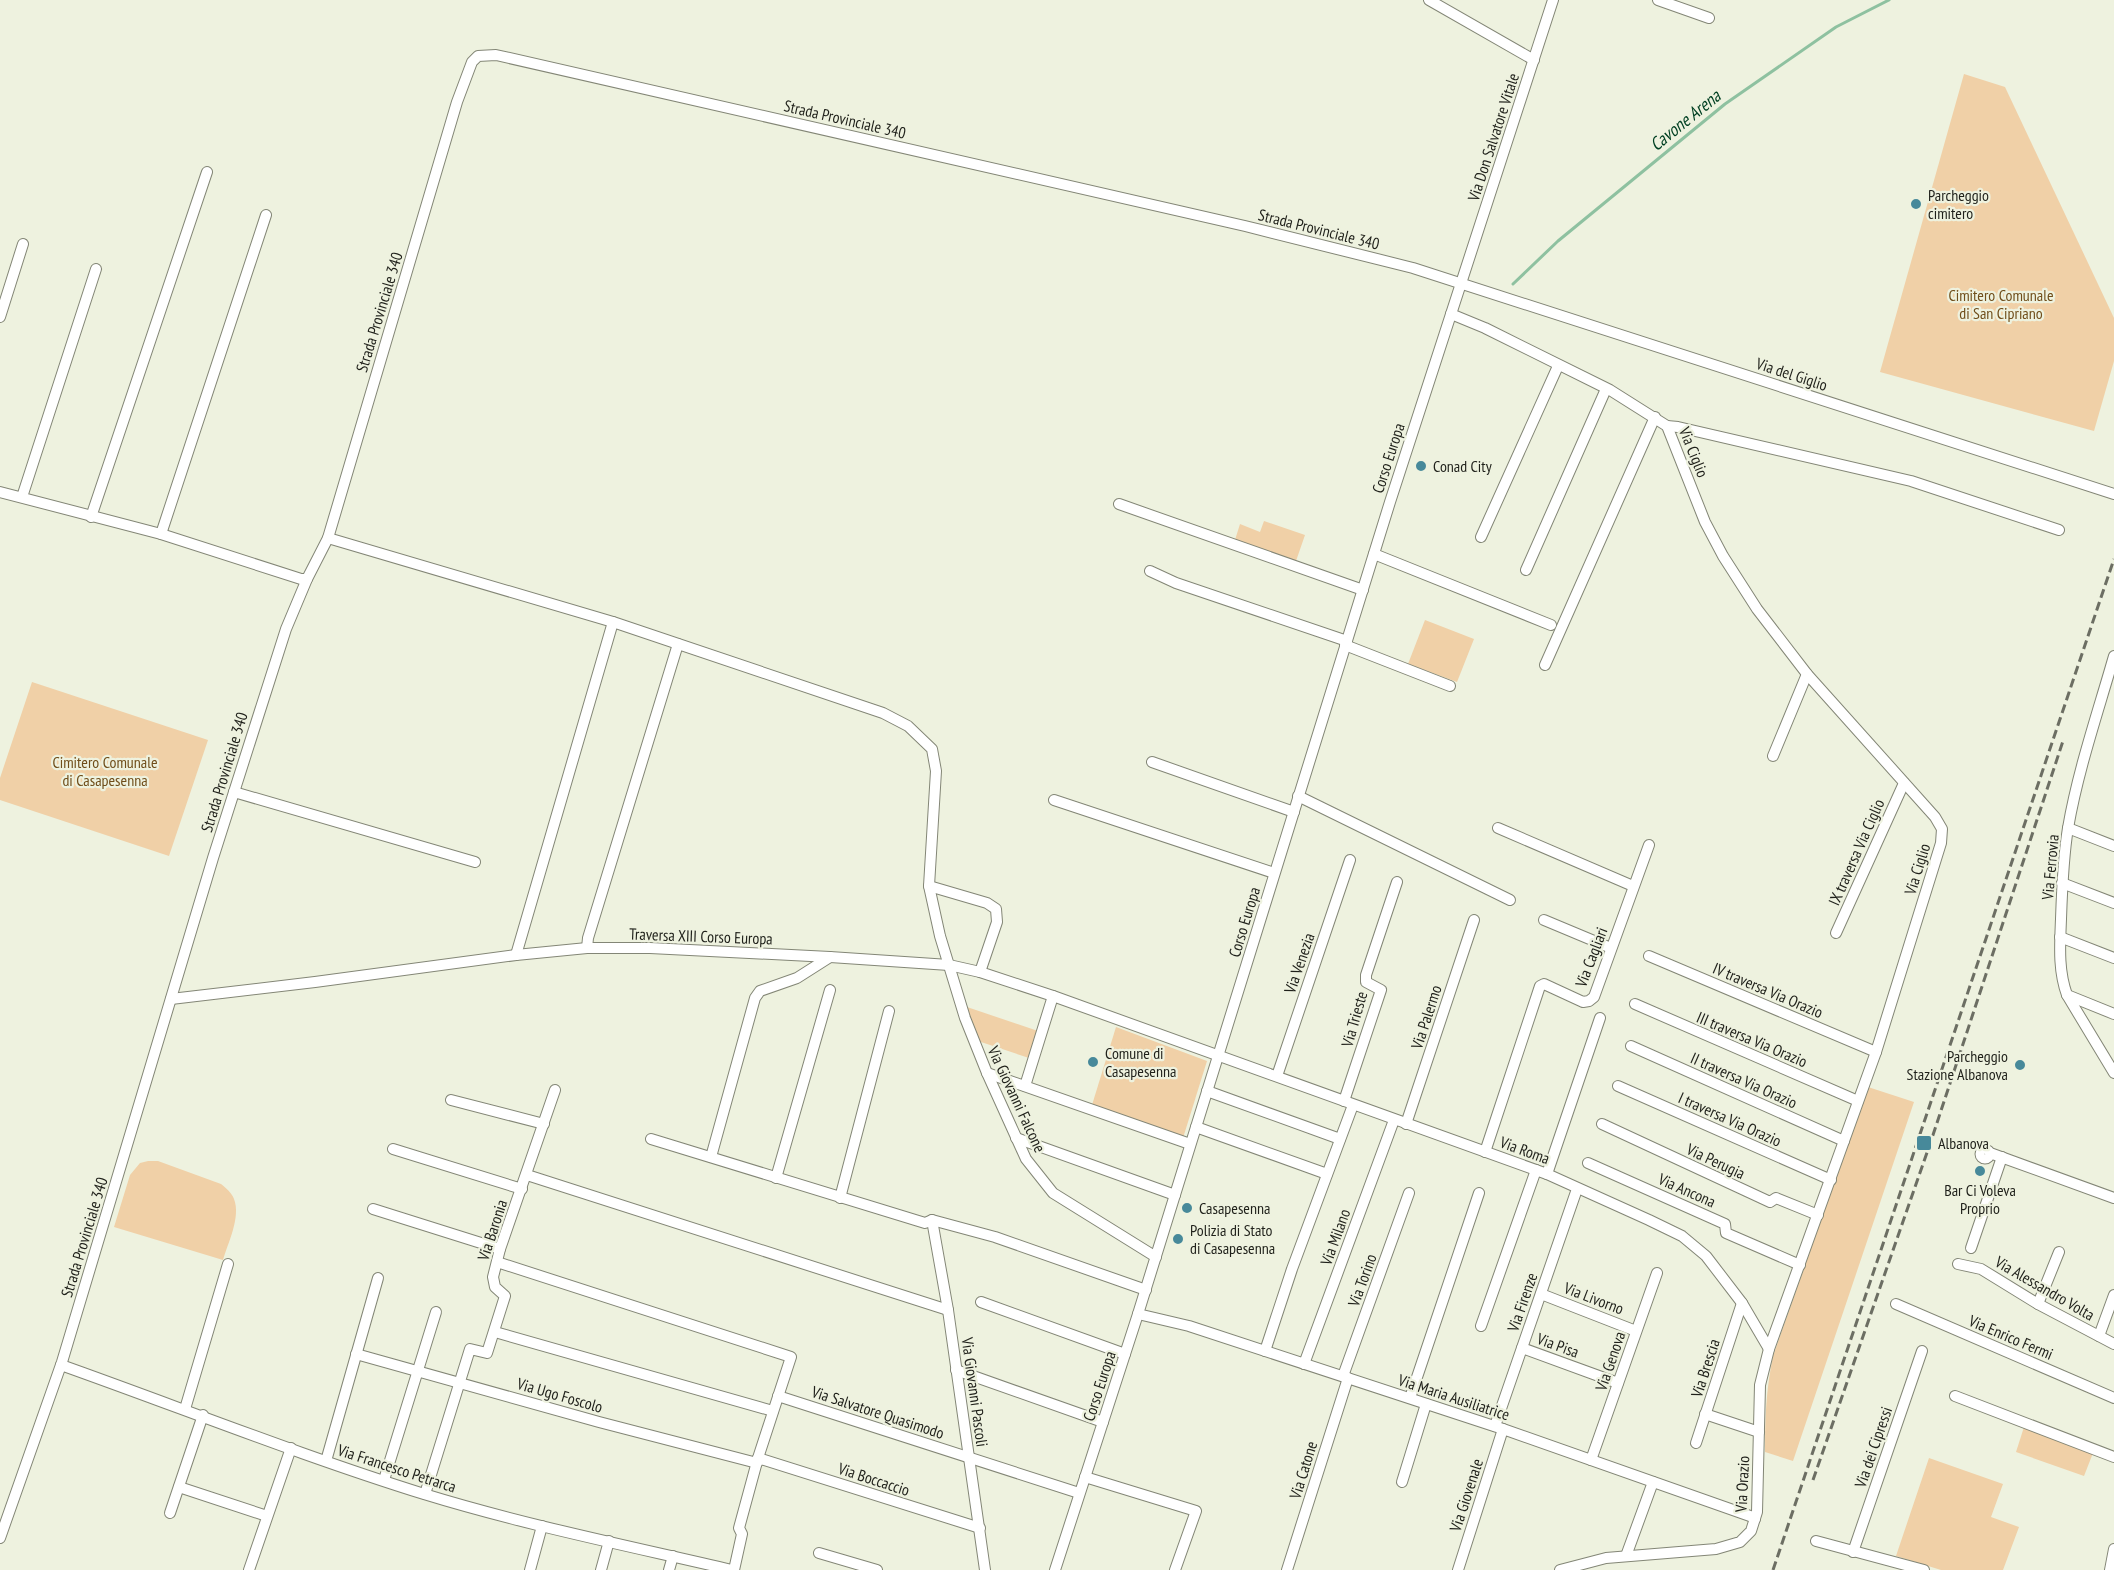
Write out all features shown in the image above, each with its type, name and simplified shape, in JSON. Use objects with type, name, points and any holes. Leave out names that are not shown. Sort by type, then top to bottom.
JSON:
[{"type":"street","points":[[1429,0],[1534,60]]},
{"type":"street","name":"Via Don Salvatore Vitale","points":[[1461,283],[1553,0]]},
{"type":"street","points":[[1658,0],[1709,18]]},
{"type":"street","name":"Strada Provinciale 340","points":[[0,1538],[61,1365],[234,792],[286,629],[327,538],[457,102],[472,62],[478,56],[496,55],[1211,218],[1413,268],[1461,283]]},
{"type":"street","points":[[91,517],[207,172]]},
{"type":"street","points":[[160,534],[266,215]]},
{"type":"street","points":[[0,317],[23,244]]},
{"type":"street","points":[[22,497],[96,269]]},
{"type":"street","name":"Corso Europa","points":[[1055,1570],[1146,1290],[1274,873],[1461,283]]},
{"type":"street","name":"Via del Giglio","points":[[1461,283],[2114,494]]},
{"type":"street","name":"Via Ciglio","points":[[1451,314],[1485,328],[1606,389],[1667,426],[1705,522],[1756,609],[1807,674],[1935,817],[1942,829],[1941,843],[1876,1052],[1769,1349]]},
{"type":"street","points":[[1481,537],[1558,366]]},
{"type":"street","points":[[1526,570],[1606,389]]},
{"type":"street","points":[[1545,664],[1655,417]]},
{"type":"street","name":"Via Ciglio","points":[[1667,426],[1911,482],[2059,530]]},
{"type":"street","points":[[0,492],[160,534],[290,576],[307,579]]},
{"type":"street","points":[[1119,504],[1363,590]]},
{"type":"street","points":[[327,538],[613,622],[678,644],[588,938],[587,948]]},
{"type":"street","points":[[1374,554],[1551,625]]},
{"type":"street","points":[[1150,571],[1176,583],[1346,643],[1450,686]]},
{"type":"street","points":[[516,955],[613,622]]},
{"type":"street","name":"Via Giovanni Falcone","points":[[678,644],[883,713],[908,726],[932,749],[936,771],[929,886],[940,936],[965,1018],[987,1073],[1026,1159],[1053,1194],[1156,1257]]},
{"type":"street","name":"Via Ferrovia","points":[[2114,656],[2068,828],[2062,883],[2060,937],[2060,966],[2062,982],[2067,995],[2114,1073]]},
{"type":"street","points":[[1773,756],[1807,674]]},
{"type":"street","points":[[1152,762],[1294,812]]},
{"type":"street","name":"IX traversa Via Ciglio","points":[[1836,933],[1904,783]]},
{"type":"street","points":[[234,792],[475,862]]},
{"type":"street","points":[[1299,796],[1510,900]]},
{"type":"street","points":[[1054,800],[1274,873]]},
{"type":"street","points":[[1498,828],[1633,886]]},
{"type":"street","points":[[2068,828],[2114,846]]},
{"type":"street","name":"Via Cagliari","points":[[1485,1152],[1540,986],[1544,984],[1583,1002],[1593,997],[1649,845]]},
{"type":"street","name":"Via Venezia","points":[[1277,1076],[1350,860]]},
{"type":"street","name":"Via Trieste","points":[[1348,1103],[1381,990],[1368,985],[1366,975],[1398,882]]},
{"type":"street","points":[[2062,883],[2114,903]]},
{"type":"street","points":[[929,886],[987,903],[996,909],[997,922],[981,972]]},
{"type":"street","name":"Via Palermo","points":[[1406,1124],[1474,920]]},
{"type":"street","points":[[1544,920],[1611,948]]},
{"type":"street","points":[[2060,937],[2114,958]]},
{"type":"street","name":"Traversa XIII Corso Europa","points":[[171,999],[587,948],[650,948],[830,957],[949,965],[981,972],[1218,1055]]},
{"type":"street","name":"IV traversa Via Orazio","points":[[1649,956],[1876,1052]]},
{"type":"street","points":[[711,1156],[756,998],[760,991],[797,978],[830,957]]},
{"type":"street","points":[[776,1178],[830,990]]},
{"type":"street","points":[[2067,995],[2114,1014]]},
{"type":"street","points":[[1025,1086],[1053,996]]},
{"type":"street","name":"III traversa Via Orazio","points":[[1635,1004],[1858,1101]]},
{"type":"street","points":[[840,1198],[889,1011]]},
{"type":"street","points":[[1547,1174],[1600,1018]]},
{"type":"street","name":"II traversa Via Orazio","points":[[1631,1046],[1844,1141]]},
{"type":"street","name":"Via Roma","points":[[1218,1055],[1547,1174],[1682,1236],[1706,1256],[1742,1303],[1769,1349]]},
{"type":"street","points":[[987,1073],[1190,1144]]},
{"type":"street","name":"I traversa Via Orazio","points":[[1618,1086],[1831,1180]]},
{"type":"street","name":"Via Baronia","points":[[425,1494],[470,1349],[487,1353],[495,1332],[505,1296],[495,1287],[493,1277],[500,1249],[555,1090]]},
{"type":"street","points":[[1207,1091],[1340,1139]]},
{"type":"street","points":[[451,1100],[544,1124]]},
{"type":"street","points":[[1265,1350],[1340,1139],[1348,1103]]},
{"type":"street","name":"Via Milano","points":[[1304,1364],[1394,1120]]},
{"type":"street","name":"Via Perugia","points":[[1602,1124],[1770,1202],[1776,1197],[1818,1215]]},
{"type":"street","points":[[1196,1126],[1327,1174]]},
{"type":"street","points":[[1016,1138],[1175,1195]]},
{"type":"street","points":[[651,1139],[925,1223],[932,1220],[995,1238],[1146,1290]]},
{"type":"street","points":[[393,1149],[522,1189]]},
{"type":"street","points":[[1990,1153],[2114,1198]]},
{"type":"street","points":[[1971,1248],[2002,1157]]},
{"type":"street","name":"Via Ancona","points":[[1587,1162],[1725,1224],[1726,1233],[1800,1265]]},
{"type":"street","points":[[1481,1326],[1536,1170]]},
{"type":"street","points":[[527,1175],[948,1310]]},
{"type":"street","name":"Via Firenze","points":[[1499,1427],[1522,1348],[1577,1189]]},
{"type":"street","name":"Via Torino","points":[[1345,1377],[1409,1193]]},
{"type":"street","points":[[1410,1398],[1479,1193]]},
{"type":"street","points":[[373,1209],[500,1249]]},
{"type":"street","name":"Via Giovanni Pascoli","points":[[932,1220],[948,1310],[986,1570]]},
{"type":"street","points":[[2038,1304],[2059,1252]]},
{"type":"street","points":[[497,1262],[791,1357],[739,1528],[742,1534],[733,1570]]},
{"type":"street","points":[[185,1409],[228,1264]]},
{"type":"street","name":"Via Alessandro Volta","points":[[1958,1264],[1981,1269],[2038,1304],[2114,1344]]},
{"type":"street","name":"Via Genova","points":[[1591,1460],[1657,1273]]},
{"type":"street","points":[[326,1461],[378,1278]]},
{"type":"street","name":"Via Livorno","points":[[1541,1294],[1636,1331]]},
{"type":"street","points":[[2099,1336],[2114,1295]]},
{"type":"street","points":[[981,1302],[1125,1354]]},
{"type":"street","name":"Via Brescia","points":[[1696,1443],[1742,1303]]},
{"type":"street","name":"Via Enrico Fermi","points":[[1896,1304],[2114,1398]]},
{"type":"street","points":[[384,1480],[436,1312]]},
{"type":"street","name":"Via Maria Ausiliatrice","points":[[1138,1314],[1190,1326],[1499,1427],[1755,1519]]},
{"type":"street","points":[[495,1332],[773,1411]]},
{"type":"street","name":"Via Pisa","points":[[1522,1348],[1618,1383]]},
{"type":"street","name":"Via Orazio","points":[[1560,1570],[1606,1558],[1716,1549],[1740,1542],[1751,1531],[1755,1519],[1760,1385],[1769,1349]]},
{"type":"street","name":"Via dei Cipressi","points":[[1853,1552],[1922,1351]]},
{"type":"street","name":"Via Ugo Foscolo","points":[[356,1354],[758,1460]]},
{"type":"street","name":"Via Francesco Petrarca","points":[[61,1365],[326,1461],[425,1494],[542,1526],[733,1570]]},
{"type":"street","points":[[956,1370],[1103,1422]]},
{"type":"street","name":"Via Catone","points":[[1287,1570],[1345,1377]]},
{"type":"street","name":"Via Salvatore Quasimodo","points":[[778,1396],[1079,1493]]},
{"type":"street","points":[[1955,1396],[2114,1456]]},
{"type":"street","points":[[1402,1482],[1426,1404]]},
{"type":"street","points":[[1705,1414],[1759,1432]]},
{"type":"street","points":[[170,1513],[203,1415]]},
{"type":"street","name":"Via Giovenale","points":[[1458,1570],[1499,1427]]},
{"type":"street","points":[[249,1570],[291,1448]]},
{"type":"street","name":"Via Boccaccio","points":[[758,1460],[980,1528]]},
{"type":"street","points":[[1084,1477],[1196,1511],[1175,1570]]},
{"type":"street","points":[[1626,1556],[1653,1482]]},
{"type":"street","points":[[178,1487],[267,1516]]},
{"type":"street","points":[[530,1570],[542,1526]]},
{"type":"street","points":[[601,1570],[609,1541]]},
{"type":"street","points":[[1816,1541],[1924,1570]]},
{"type":"street","points":[[2110,1570],[2114,1549]]},
{"type":"street","points":[[819,1553],[877,1570]]},
{"type":"street","points":[[669,1570],[673,1556]]},
{"type":"green space","name":"Cimitero Comunale di San Cipriano","points":[[1964,74],[2005,87],[2114,318],[2114,361],[2094,431],[1880,372]]},
{"type":"green space","points":[[1264,521],[1305,535],[1296,561],[1235,540],[1240,524],[1260,532]]},
{"type":"green space","points":[[1425,620],[1474,639],[1457,682],[1408,664]]},
{"type":"green space","name":"Cimitero Comunale di Casapesenna","points":[[32,682],[208,740],[169,856],[0,800],[0,778]]},
{"type":"green space","points":[[967,1007],[1038,1031],[1029,1058],[978,1041]]},
{"type":"green space","points":[[1116,1027],[1207,1061],[1183,1138],[1092,1105]]},
{"type":"green space","points":[[1868,1087],[1914,1102],[1793,1461],[1765,1452],[1766,1404],[1773,1356]]},
{"type":"green space","points":[[158,1161],[221,1184],[230,1193],[236,1206],[236,1214],[223,1260],[114,1227],[130,1175],[140,1163]]},
{"type":"green space","points":[[2024,1427],[2093,1453],[2084,1476],[2016,1452]]},
{"type":"green space","points":[[1929,1458],[2003,1484],[1991,1517],[2019,1527],[2003,1570],[1941,1570],[1896,1556]]},
{"type":"waterway","name":"Cavone Arena","points":[[1513,284],[1558,241],[1725,104],[1836,27],[1889,0]]},
{"type":"railway","points":[[1773,1570],[2114,559]]},
{"type":"railway","points":[[1813,1480],[1930,1144],[2063,741]]},
{"type":"place","name":"Parcheggio cimitero","points":[[1916,204]]},
{"type":"place","name":"Conad City","points":[[1421,466]]},
{"type":"place","name":"Comune di Casapesenna","points":[[1093,1062]]},
{"type":"place","name":"Parcheggio Stazione Albanova","points":[[2020,1065]]},
{"type":"place","name":"Albanova","points":[[1924,1143]]},
{"type":"place","name":"Bar Ci Voleva Proprio","points":[[1980,1171]]},
{"type":"place","name":"Casapesenna","points":[[1187,1208]]},
{"type":"place","name":"Polizia di Stato di Casapesenna","points":[[1178,1239]]}]
